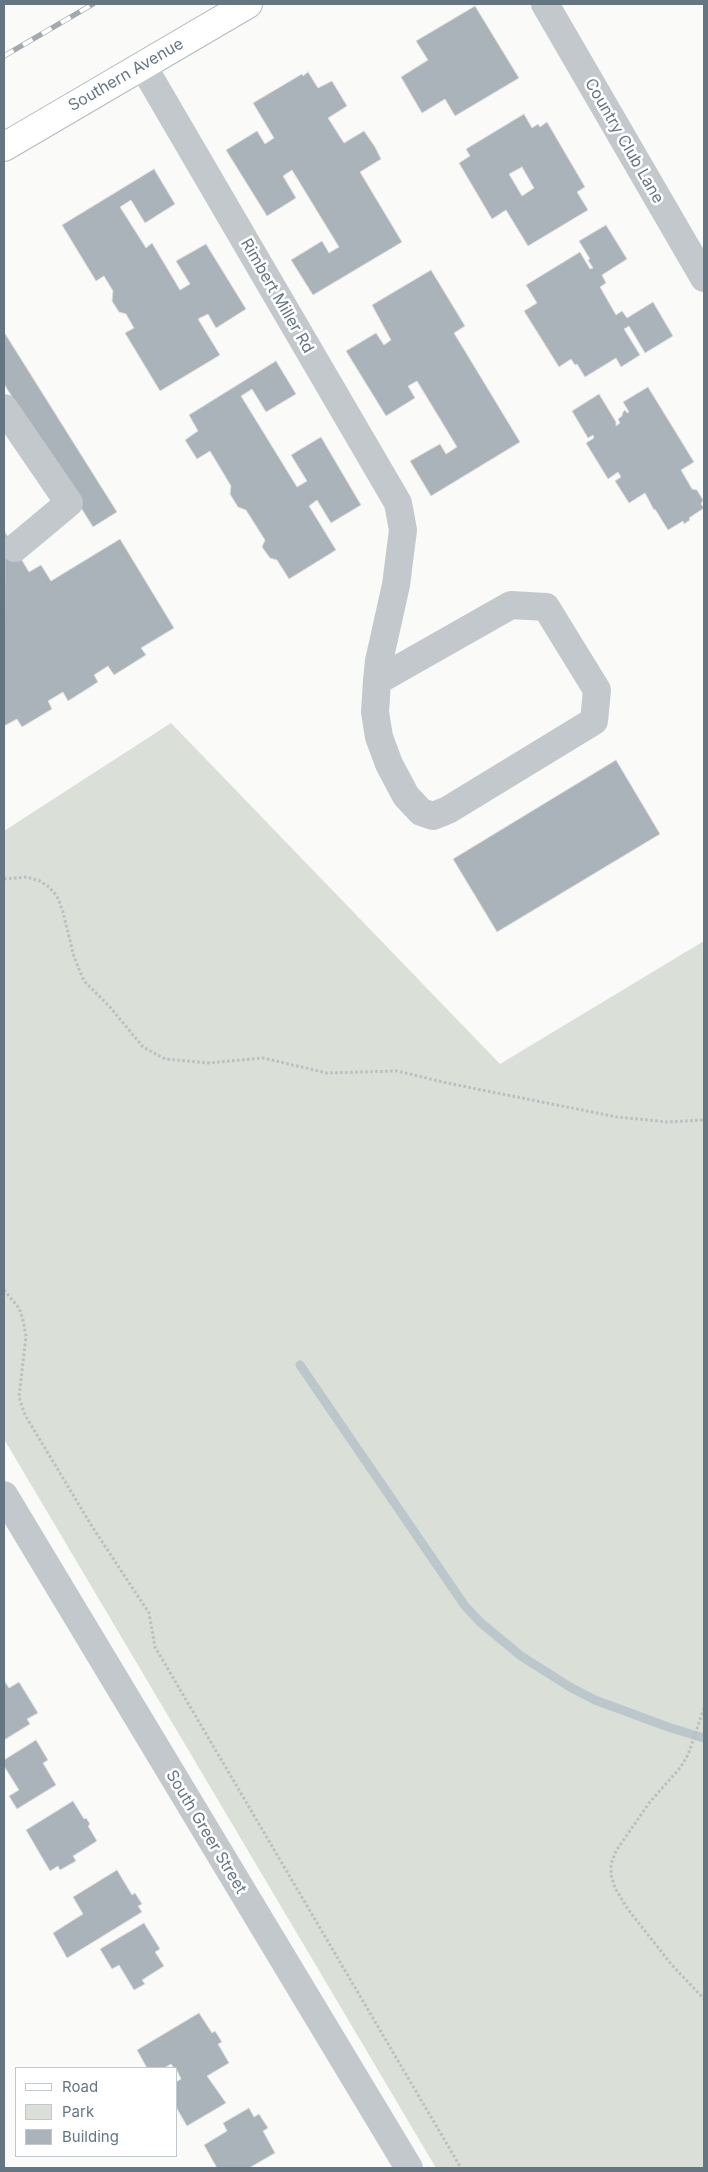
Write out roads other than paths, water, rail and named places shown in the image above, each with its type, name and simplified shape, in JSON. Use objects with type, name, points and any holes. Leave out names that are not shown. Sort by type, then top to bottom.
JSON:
[{"type":"main road","name":"Southern Avenue","points":[[4,147],[248,4]]},
{"type":"street","name":"Country Club Lane","points":[[545,4],[704,278]]},
{"type":"street","name":"Rimbert Miller Rd","points":[[143,66],[398,503],[403,530],[396,585],[379,661],[377,681],[375,712],[379,737],[389,764],[406,796],[422,812],[433,816],[448,810],[594,721],[597,690],[546,607],[511,605],[377,681]]},
{"type":"street","points":[[4,408],[69,502],[15,548]]},
{"type":"street","name":"South Greer Street","points":[[4,1495],[409,2168]]},
{"type":"waterway","points":[[300,1365],[465,1606],[480,1622],[521,1656],[570,1687],[595,1700],[704,1738]]},
{"type":"railway","points":[[4,56],[93,4]]}]
